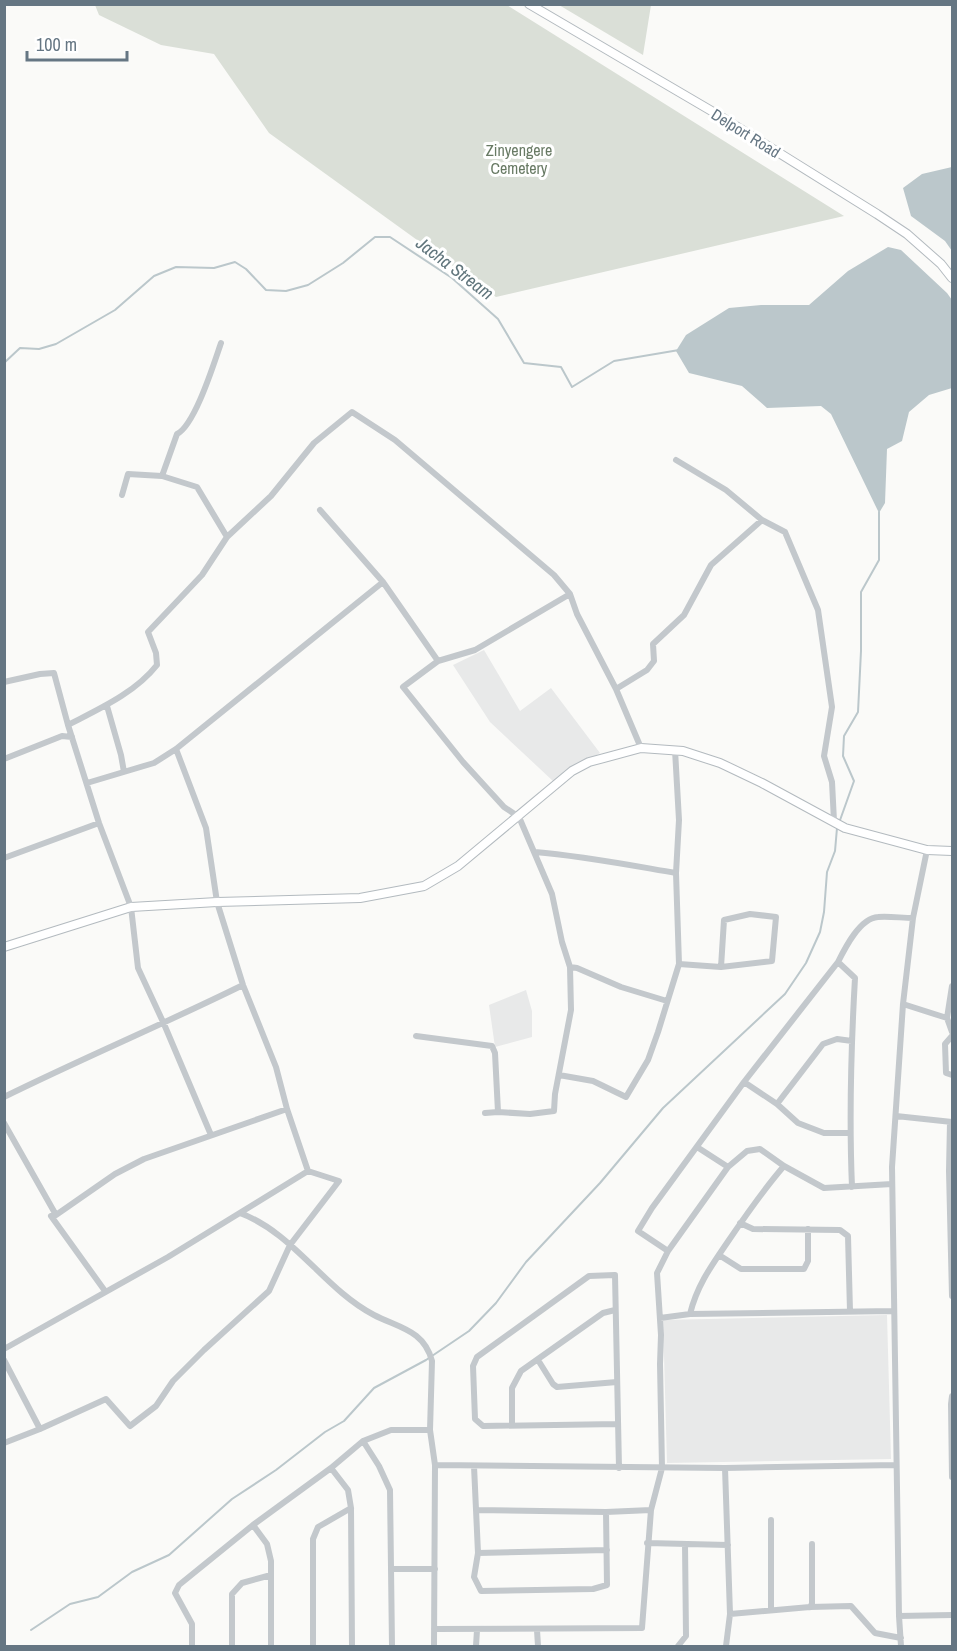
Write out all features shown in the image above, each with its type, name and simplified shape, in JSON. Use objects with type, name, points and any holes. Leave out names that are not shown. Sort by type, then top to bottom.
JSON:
[{"type":"street","name":"Delport Road","points":[[529,4],[714,113],[877,214],[907,234],[941,264],[952,278]]},
{"type":"street","points":[[162,477],[177,434],[183,431],[197,405],[221,343]]},
{"type":"street","points":[[68,725],[107,706],[148,676],[157,664],[156,653],[148,632],[202,575],[227,537],[271,496],[314,443],[352,411],[395,440],[554,575],[570,594],[577,614],[616,689],[640,748]]},
{"type":"street","points":[[676,460],[726,490],[762,520],[786,532],[818,609],[832,707],[824,756],[832,782],[834,821]]},
{"type":"street","points":[[122,495],[128,474],[162,477],[197,488],[227,537]]},
{"type":"street","points":[[320,510],[383,582],[438,661]]},
{"type":"street","points":[[616,689],[647,670],[654,661],[652,644],[684,615],[711,565],[762,520]]},
{"type":"street","points":[[87,783],[154,763],[176,749],[383,582]]},
{"type":"street","points":[[485,1113],[530,1114],[554,1111],[571,1010],[570,967],[552,894],[519,817],[504,807],[463,762],[403,687],[438,661],[475,650],[570,594]]},
{"type":"street","points":[[4,682],[54,673],[99,823],[131,907],[138,968],[211,1135]]},
{"type":"street","points":[[107,706],[124,772]]},
{"type":"street","points":[[4,759],[62,736],[72,737]]},
{"type":"street","points":[[4,947],[131,907],[360,898],[424,886],[458,866],[572,771],[589,762],[640,748],[675,750],[720,763],[845,828],[927,850],[952,851]]},
{"type":"street","points":[[176,749],[206,828],[217,902],[243,986],[276,1067],[287,1109],[308,1171]]},
{"type":"street","points":[[559,1076],[593,1081],[626,1097],[648,1060],[679,964],[676,873],[679,820],[675,750]]},
{"type":"street","points":[[4,858],[99,823]]},
{"type":"street","points":[[901,1647],[892,1184],[903,1004],[913,918],[927,850]]},
{"type":"street","points":[[535,852],[597,858],[676,873]]},
{"type":"street","points":[[679,964],[721,967],[772,961],[776,917],[750,914],[724,920],[721,967]]},
{"type":"street","points":[[668,1251],[638,1231],[652,1208],[744,1082],[838,962],[847,943],[868,920],[876,916],[913,918]]},
{"type":"street","points":[[838,962],[855,978],[850,1133],[852,1187]]},
{"type":"street","points":[[570,967],[621,987],[668,1001]]},
{"type":"street","points":[[4,1097],[243,986]]},
{"type":"street","points":[[952,986],[947,1018],[952,1034],[945,1044],[946,1073],[952,1075]]},
{"type":"street","points":[[903,1004],[947,1018]]},
{"type":"street","points":[[416,1036],[492,1046],[495,1053],[498,1112]]},
{"type":"street","points":[[777,1104],[824,1044],[837,1039],[852,1041]]},
{"type":"street","points":[[744,1082],[777,1104],[798,1123],[824,1133],[850,1133]]},
{"type":"street","points":[[105,1291],[51,1216],[56,1215],[115,1174],[144,1159],[287,1109]]},
{"type":"street","points":[[896,1116],[951,1122],[952,1296]]},
{"type":"street","points":[[4,1123],[56,1215]]},
{"type":"street","points":[[697,1147],[728,1167]]},
{"type":"street","points":[[434,1629],[642,1628],[651,1510],[662,1468],[660,1318],[657,1274],[668,1251],[728,1167],[747,1151],[760,1149],[784,1166],[824,1188],[892,1184]]},
{"type":"street","points":[[690,1314],[702,1278],[740,1223],[784,1166]]},
{"type":"street","points":[[4,1349],[168,1257],[308,1171],[339,1181],[291,1245],[269,1291],[173,1381],[156,1406],[130,1426],[106,1399],[40,1430],[5,1443]]},
{"type":"street","points":[[240,1213],[256,1219],[291,1245],[348,1297],[373,1315],[405,1328],[426,1344],[432,1362],[430,1430],[435,1465],[434,1647]]},
{"type":"street","points":[[740,1223],[753,1229],[840,1230],[848,1236],[850,1311]]},
{"type":"street","points":[[718,1255],[741,1269],[804,1269],[808,1262],[808,1229]]},
{"type":"street","points":[[618,1424],[483,1426],[475,1419],[473,1366],[477,1357],[590,1276],[615,1275],[619,1468]]},
{"type":"street","points":[[512,1424],[512,1388],[521,1371],[603,1313],[615,1310]]},
{"type":"street","points":[[660,1318],[690,1314],[893,1311]]},
{"type":"street","points":[[4,1360],[40,1430]]},
{"type":"street","points":[[538,1360],[557,1387],[617,1382]]},
{"type":"street","points":[[952,1396],[952,1477]]},
{"type":"street","points":[[192,1647],[192,1624],[176,1593],[179,1585],[363,1441],[391,1430],[430,1430]]},
{"type":"street","points":[[363,1441],[379,1466],[390,1490],[392,1647]]},
{"type":"street","points":[[435,1465],[725,1468],[896,1465]]},
{"type":"street","points":[[474,1466],[478,1552],[474,1577],[481,1592],[593,1589],[607,1585],[606,1512]]},
{"type":"street","points":[[331,1468],[348,1490],[351,1508],[352,1647]]},
{"type":"street","points":[[725,1468],[730,1614],[726,1647]]},
{"type":"street","points":[[314,1647],[313,1539],[318,1527],[351,1508]]},
{"type":"street","points":[[476,1510],[606,1512],[651,1510]]},
{"type":"street","points":[[771,1520],[771,1610]]},
{"type":"street","points":[[253,1525],[267,1545],[271,1561],[271,1647]]},
{"type":"street","points":[[647,1543],[728,1545]]},
{"type":"street","points":[[678,1647],[686,1636],[686,1544]]},
{"type":"street","points":[[810,1607],[812,1604],[812,1544]]},
{"type":"street","points":[[478,1552],[607,1550]]},
{"type":"street","points":[[391,1569],[435,1569]]},
{"type":"street","points":[[232,1647],[232,1594],[242,1583],[271,1575]]},
{"type":"street","points":[[730,1614],[851,1606],[875,1633],[901,1638]]},
{"type":"street","points":[[899,1616],[952,1615]]},
{"type":"street","points":[[476,1647],[477,1630]]},
{"type":"street","points":[[537,1630],[538,1647]]},
{"type":"shaded area","points":[[952,167],[952,251],[945,241],[911,216],[903,188],[922,174]]},
{"type":"shaded area","points":[[888,247],[901,250],[952,300],[952,388],[929,395],[909,412],[902,441],[887,449],[885,503],[879,513],[831,414],[821,406],[767,408],[742,386],[689,373],[676,351],[686,335],[729,308],[809,305],[848,271]]},
{"type":"shaded area","points":[[484,650],[520,711],[551,688],[600,753],[554,782],[490,722],[453,665]]},
{"type":"shaded area","points":[[526,990],[532,1011],[532,1037],[495,1047],[489,1005]]},
{"type":"shaded area","points":[[887,1315],[891,1459],[667,1463],[663,1320]]},
{"type":"green space","name":"Zinyengere Cemetery","points":[[95,5],[507,5],[844,216],[496,297],[269,133],[214,54],[161,45],[99,15]]},
{"type":"green space","points":[[559,5],[651,5],[643,55]]},
{"type":"waterway","name":"Jacha Stream","points":[[4,363],[20,348],[39,349],[56,344],[115,310],[154,276],[176,267],[214,268],[235,262],[246,269],[266,290],[286,291],[308,285],[343,263],[375,237],[390,237],[452,278],[498,319],[524,363],[561,367],[572,387],[614,361],[679,350]]},
{"type":"waterway","points":[[839,823],[854,781],[843,756],[844,736],[858,712],[861,592],[879,560],[879,512]]},
{"type":"waterway","points":[[31,1630],[70,1604],[98,1597],[132,1572],[169,1555],[232,1499],[276,1470],[325,1432],[344,1421],[374,1388],[426,1360],[469,1331],[496,1303],[526,1262],[600,1183],[663,1108],[785,994],[806,963],[820,932],[827,872],[835,851],[837,828]]}]
